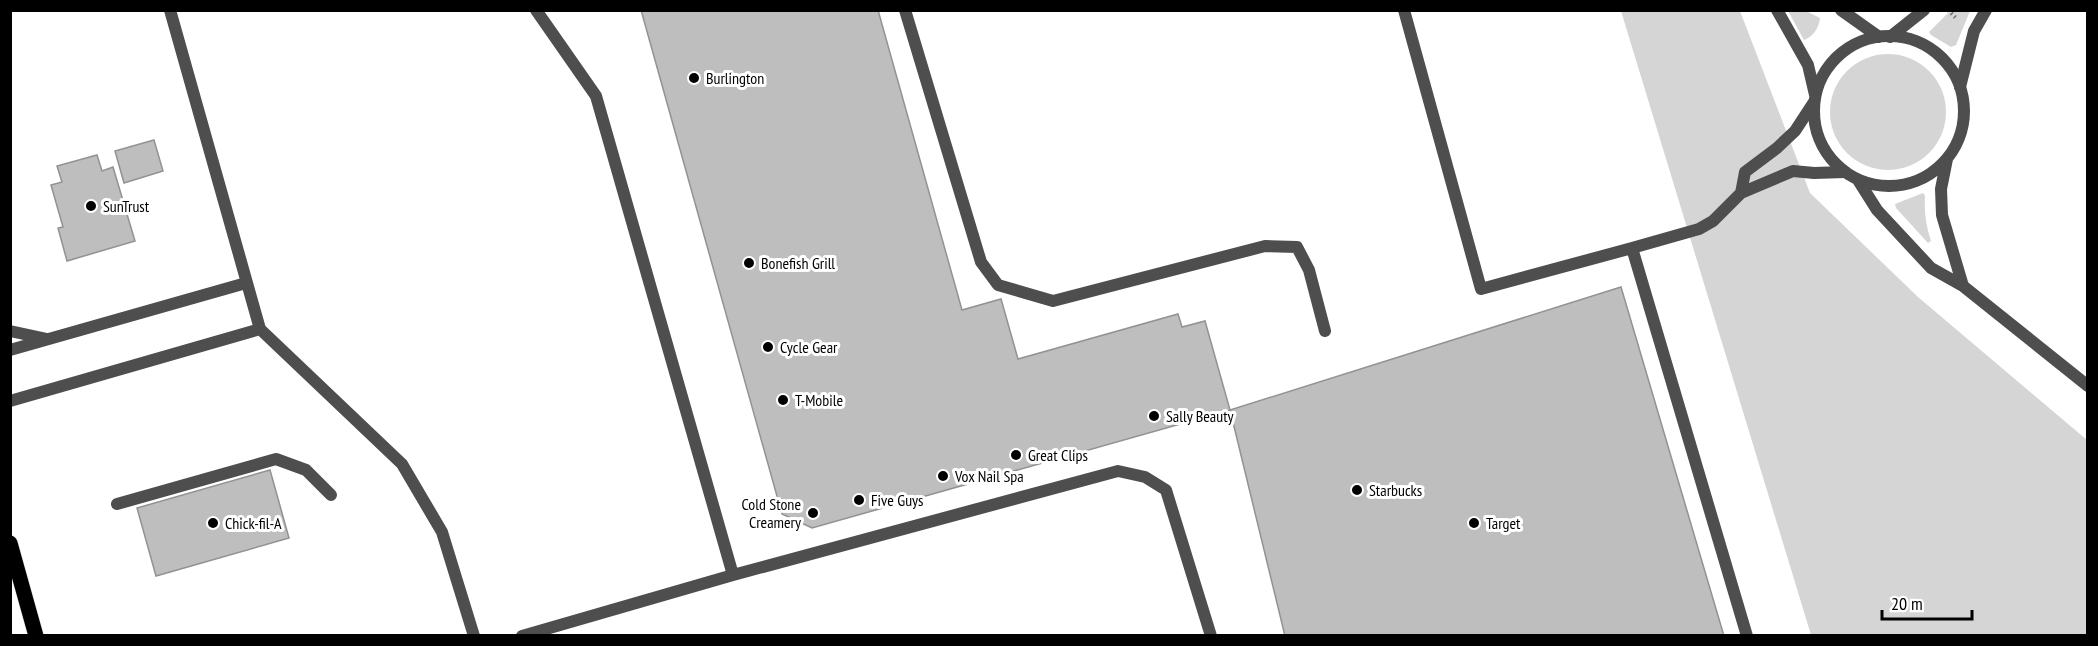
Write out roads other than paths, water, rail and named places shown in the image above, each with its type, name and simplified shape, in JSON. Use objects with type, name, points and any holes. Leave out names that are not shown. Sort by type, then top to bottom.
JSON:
[{"type":"main road","points":[[10,543],[36,636]]},
{"type":"street","points":[[170,10],[260,329],[402,464],[442,532],[474,636]]},
{"type":"street","points":[[536,10],[596,96],[733,575]]},
{"type":"street","points":[[905,10],[981,262],[998,285],[1053,301],[1265,246],[1297,247],[1309,270],[1326,331]]},
{"type":"street","points":[[1404,10],[1480,289],[1699,230],[1713,221],[1741,193],[1793,171],[1845,172]]},
{"type":"street","points":[[1741,193],[1745,172],[1795,131],[1815,99],[1824,74],[1838,56],[1857,44],[1885,37],[1912,40],[1933,50],[1949,66],[1960,87],[1964,106],[1963,125],[1957,143],[1947,159],[1916,182],[1897,186],[1877,186],[1858,180],[1845,172],[1831,159],[1820,142],[1814,122],[1815,99],[1808,65],[1777,10]]},
{"type":"street","points":[[1841,10],[1885,37]]},
{"type":"street","points":[[1885,37],[1924,10]]},
{"type":"street","points":[[1960,87],[1974,31],[1986,10]]},
{"type":"street","points":[[1947,159],[1941,189],[1942,215],[1963,286]]},
{"type":"street","points":[[1858,180],[1877,210],[1931,267],[1963,286],[2088,386]]},
{"type":"street","points":[[1632,248],[1747,636]]},
{"type":"street","points":[[10,350],[246,283]]},
{"type":"street","points":[[10,401],[260,329]]},
{"type":"street","points":[[10,331],[48,339]]},
{"type":"street","points":[[117,504],[276,459],[306,470],[331,495]]},
{"type":"street","points":[[522,636],[733,575],[1118,471],[1145,477],[1166,490],[1211,636]]},
{"type":"place","name":"Burlington","points":[[694,78]]},
{"type":"place","name":"SunTrust","points":[[91,206]]},
{"type":"place","name":"Bonefish Grill","points":[[749,263]]},
{"type":"place","name":"Cycle Gear","points":[[768,347]]},
{"type":"place","name":"T-Mobile","points":[[783,400]]},
{"type":"place","name":"Sally Beauty","points":[[1154,416]]},
{"type":"place","name":"Great Clips","points":[[1016,455]]},
{"type":"place","name":"Vox Nail Spa","points":[[943,476]]},
{"type":"place","name":"Starbucks","points":[[1357,490]]},
{"type":"place","name":"Five Guys","points":[[859,500]]},
{"type":"place","name":"Cold Stone Creamery","points":[[813,513]]},
{"type":"place","name":"Chick-fil-A","points":[[213,523]]},
{"type":"place","name":"Target","points":[[1474,523]]}]
